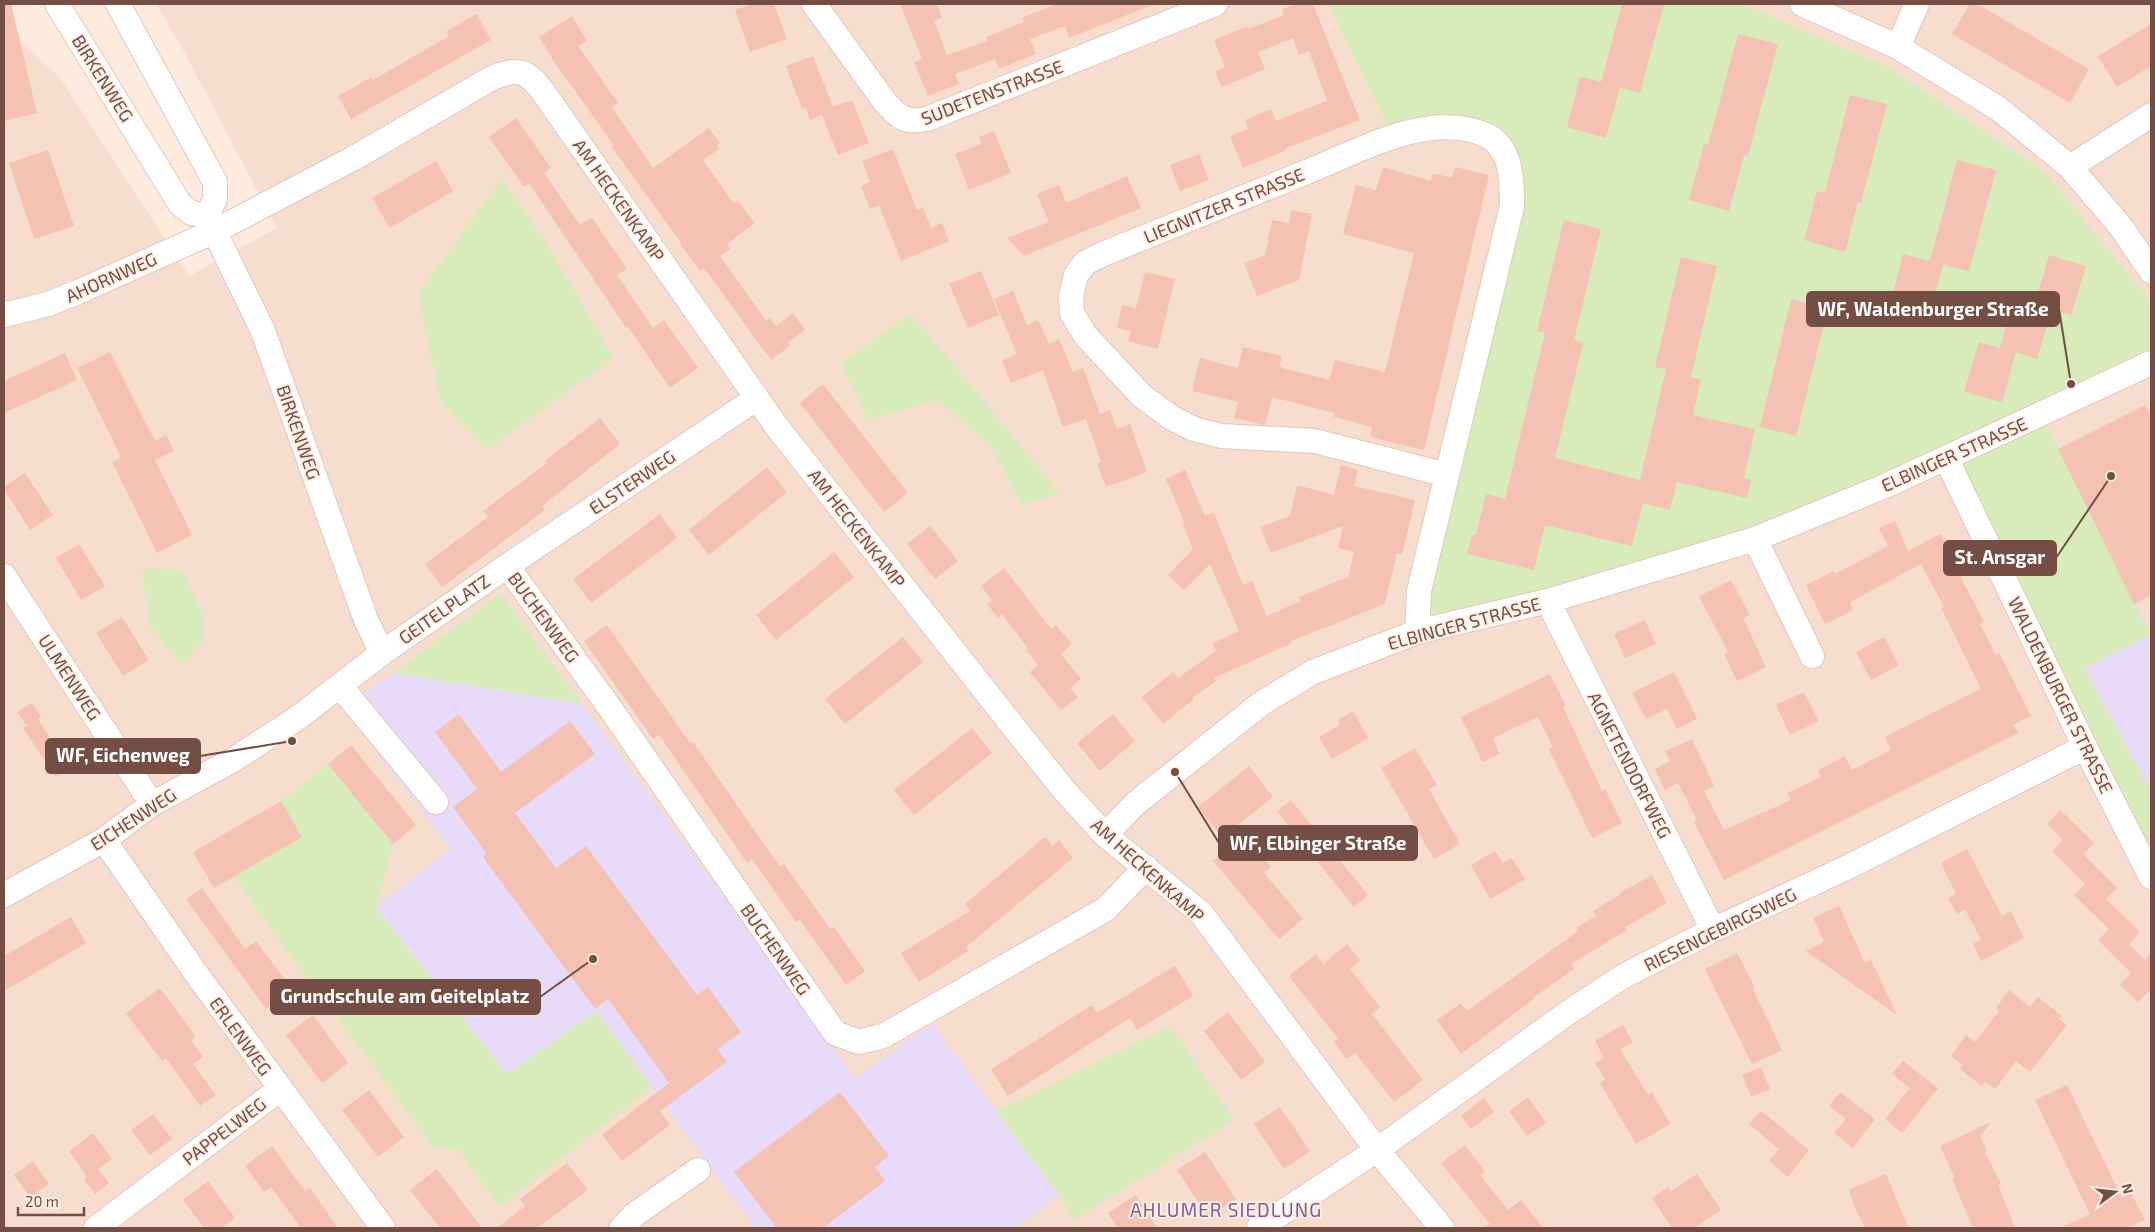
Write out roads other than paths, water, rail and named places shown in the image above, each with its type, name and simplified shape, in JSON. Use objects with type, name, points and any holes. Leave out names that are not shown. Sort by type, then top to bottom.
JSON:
[{"type":"street","name":"BIRKENWEG","points":[[57,4],[180,204],[191,213],[211,223],[263,331],[366,620],[382,653]]},
{"type":"street","points":[[118,4],[214,182],[215,199],[211,223]]},
{"type":"street","name":"SUDETENSTRASSE","points":[[814,4],[885,102],[898,116],[911,122],[927,120],[1216,4]]},
{"type":"street","points":[[1802,4],[1898,47],[1960,83],[1999,109],[2070,167],[2122,227],[2151,270]]},
{"type":"street","points":[[1898,47],[1917,4]]},
{"type":"street","name":"AM HECKENKAMP","points":[[211,223],[354,158],[492,78],[517,71],[528,74],[558,112],[782,434],[1064,790],[1105,835],[1201,913],[1377,1150],[1442,1228]]},
{"type":"street","points":[[2070,167],[2151,115]]},
{"type":"street","name":"LIEGNITZER STRASSE","points":[[1417,632],[1419,591],[1512,206],[1512,183],[1509,164],[1500,147],[1487,135],[1466,129],[1445,127],[1414,131],[1103,254],[1086,263],[1076,275],[1071,296],[1072,314],[1085,335],[1142,396],[1172,418],[1194,429],[1221,436],[1315,442],[1447,475]]},
{"type":"street","name":"AHORNWEG","points":[[4,316],[48,304],[70,295],[211,223]]},
{"type":"street","name":"ELBINGER STRASSE","points":[[1105,835],[1136,803],[1262,703],[1313,672],[1417,632],[1548,601],[1755,539],[1885,486],[2151,362]]},
{"type":"street","name":"ELSTERWEG","points":[[506,566],[757,398]]},
{"type":"street","name":"WALDENBURGER STRASSE","points":[[1946,458],[2085,746],[2151,877]]},
{"type":"street","points":[[1755,539],[1812,656]]},
{"type":"street","name":"GEITELPLATZ","points":[[382,653],[506,566]]},
{"type":"street","name":"BUCHENWEG","points":[[506,566],[610,708],[835,1033],[859,1042],[883,1036],[1106,909],[1146,867]]},
{"type":"street","name":"ULMENWEG","points":[[4,576],[152,804]]},
{"type":"street","name":"AGNETENDORFWEG","points":[[1548,601],[1712,930]]},
{"type":"street","name":"EICHENWEG","points":[[4,895],[104,840],[152,804],[233,760],[306,712],[382,653]]},
{"type":"street","points":[[340,686],[436,802]]},
{"type":"street","name":"RIESENGEBIRGSWEG","points":[[1259,1228],[1377,1150],[1569,1012],[1622,977],[1712,930],[1850,866],[2085,746]]},
{"type":"street","name":"ERLENWEG","points":[[104,840],[194,972],[383,1228]]},
{"type":"street","name":"PAPPELWEG","points":[[96,1228],[280,1089]]},
{"type":"street","points":[[622,1228],[634,1215],[698,1170]]},
{"type":"place","name":"WF, Waldenburger Straße","points":[[2071,384]]},
{"type":"place","name":"St. Ansgar","points":[[2111,476]]},
{"type":"place","name":"WF, Eichenweg","points":[[292,741]]},
{"type":"place","name":"WF, Elbinger Straße","points":[[1175,772]]},
{"type":"place","name":"Grundschule am Geitelplatz","points":[[593,959]]},
{"type":"district","name":"AHLUMER SIEDLUNG","points":[[1226,1209]]}]
